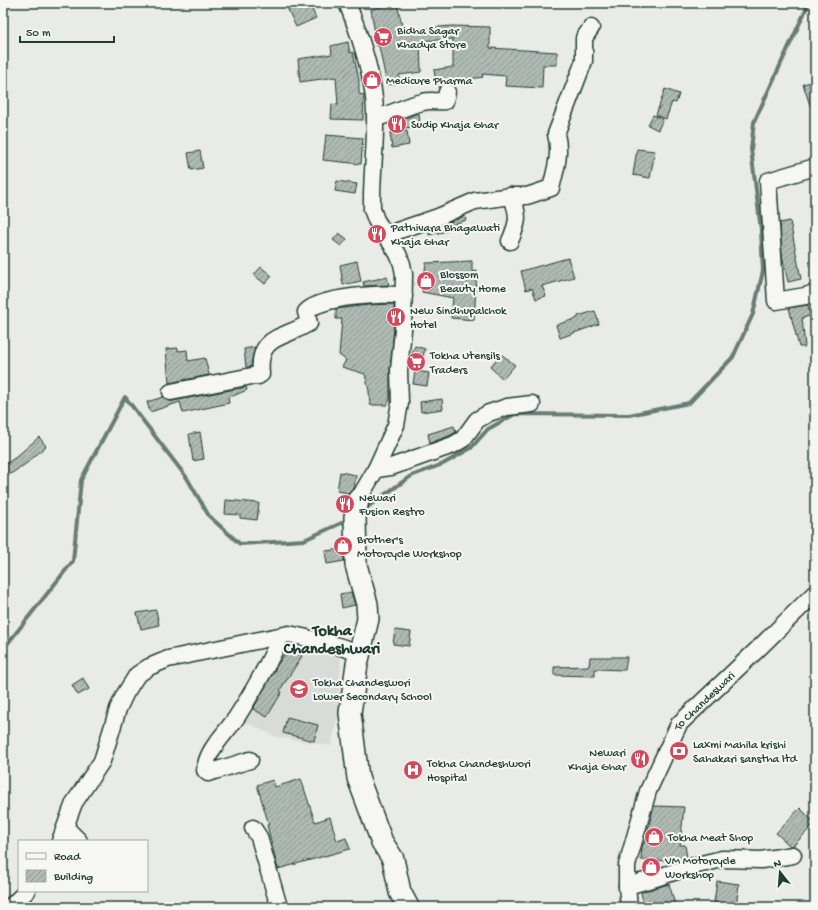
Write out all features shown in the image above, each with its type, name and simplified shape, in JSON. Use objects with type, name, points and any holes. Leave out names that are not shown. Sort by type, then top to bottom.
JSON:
[{"type":"main road","points":[[358,500],[355,517],[356,564],[367,604],[368,619],[357,664],[350,713],[358,778],[382,842],[393,859],[400,892],[408,907]]},
{"type":"street","points":[[347,3],[369,72],[374,97],[375,118],[372,209],[376,220],[402,264],[404,274],[403,330],[399,370],[399,413],[396,425],[376,469],[358,500]]},
{"type":"street","points":[[388,238],[397,231],[438,217],[475,201],[511,196],[527,196],[551,188],[558,159],[559,145],[556,134],[584,62],[584,38],[591,28]]},
{"type":"street","points":[[375,118],[385,116],[424,102],[440,102],[445,100],[447,92]]},
{"type":"street","points":[[815,167],[768,181],[776,301],[815,293]]},
{"type":"street","points":[[510,242],[516,227],[517,208],[511,196]]},
{"type":"street","points":[[171,392],[258,376],[261,374],[260,358],[264,349],[279,336],[309,323],[306,312],[310,307],[337,299],[393,294],[404,296]]},
{"type":"street","points":[[376,469],[391,467],[453,445],[463,439],[477,420],[507,407],[532,404]]},
{"type":"street","name":"To Chandeswari","points":[[629,907],[627,865],[648,791],[679,724],[815,593]]},
{"type":"street","points":[[77,840],[63,834],[74,803],[102,761],[118,709],[125,694],[137,675],[149,667],[168,659],[288,634],[360,653]]},
{"type":"street","points":[[250,760],[208,773],[205,770],[206,762],[212,751],[224,732],[237,717],[272,656],[281,636]]},
{"type":"street","points":[[253,828],[259,838],[279,907]]},
{"type":"street","points":[[627,886],[689,867],[722,859],[761,860],[793,855]]},
{"type":"street","points":[[10,907],[26,892]]},
{"type":"shaded area","name":"Tokha Chandeswori Lower Secondary School","points":[[285,645],[341,657],[339,712],[331,746],[277,737],[241,720]]},
{"type":"building","points":[[285,3],[309,3],[316,18],[296,27]]},
{"type":"building","points":[[397,3],[403,30],[452,26],[490,27],[490,48],[557,52],[557,65],[543,65],[542,88],[505,86],[506,76],[482,74],[483,77],[436,84],[434,70],[453,67],[453,39],[420,41],[421,72],[399,75],[400,83],[387,85],[379,46],[377,46],[371,9]]},
{"type":"building","points":[[348,42],[350,53],[353,52],[359,80],[359,94],[364,95],[363,120],[331,119],[332,104],[338,105],[336,77],[300,82],[298,59],[332,54],[331,46]]},
{"type":"building","points":[[815,81],[815,113],[813,114],[803,84]]},
{"type":"building","points":[[665,89],[679,94],[676,103],[672,102],[666,119],[656,115]]},
{"type":"building","points":[[419,113],[420,127],[398,128],[398,121]]},
{"type":"building","points":[[653,115],[663,119],[658,130],[648,125]]},
{"type":"building","points":[[407,131],[409,145],[392,148],[390,133]]},
{"type":"building","points":[[326,135],[363,138],[361,164],[323,160]]},
{"type":"building","points":[[637,149],[655,151],[650,178],[633,175]]},
{"type":"building","points":[[200,151],[203,168],[191,170],[188,153]]},
{"type":"building","points":[[337,181],[357,184],[355,194],[335,191]]},
{"type":"building","points":[[465,216],[466,220],[446,227],[447,231],[429,235],[429,230]]},
{"type":"building","points":[[790,221],[801,279],[788,282],[782,255],[780,223]]},
{"type":"building","points":[[339,233],[347,239],[341,246],[333,240]]},
{"type":"building","points":[[568,258],[574,277],[542,286],[546,296],[536,299],[532,288],[526,290],[521,271]]},
{"type":"building","points":[[357,261],[361,281],[343,285],[340,265]]},
{"type":"building","points":[[472,261],[472,272],[477,271],[474,320],[451,318],[453,298],[422,292],[426,263]]},
{"type":"building","points":[[261,267],[272,276],[265,284],[254,275]]},
{"type":"building","points":[[387,277],[389,285],[364,286],[363,282]]},
{"type":"building","points":[[394,304],[394,329],[390,370],[390,399],[387,405],[370,405],[369,391],[365,374],[342,367],[346,360],[339,355],[342,319],[336,319],[336,309],[368,305]]},
{"type":"building","points":[[808,305],[810,316],[802,318],[805,347],[799,347],[789,308]]},
{"type":"building","points":[[595,311],[599,324],[560,338],[556,325]]},
{"type":"building","points":[[415,346],[425,349],[422,360],[411,356]]},
{"type":"building","points":[[255,347],[251,367],[246,367],[244,349]]},
{"type":"building","points":[[178,348],[178,351],[187,350],[188,361],[205,358],[209,375],[169,383],[166,349]]},
{"type":"building","points":[[501,354],[515,365],[503,379],[490,367]]},
{"type":"building","points":[[415,371],[429,373],[427,386],[413,384]]},
{"type":"building","points":[[246,387],[247,390],[228,398],[229,403],[183,413],[180,402],[150,412],[147,402],[163,397],[168,401],[173,401]]},
{"type":"building","points":[[442,399],[443,409],[421,412],[420,402]]},
{"type":"building","points":[[454,426],[456,432],[430,443],[428,434]]},
{"type":"building","points":[[200,432],[204,459],[193,461],[189,434]]},
{"type":"building","points":[[39,437],[46,446],[27,463],[3,479],[3,466]]},
{"type":"building","points":[[340,472],[356,475],[354,488],[348,493],[337,491]]},
{"type":"building","points":[[226,500],[259,503],[257,520],[240,518],[240,515],[225,514]]},
{"type":"building","points":[[344,549],[344,561],[327,564],[325,551]]},
{"type":"building","points":[[351,592],[355,605],[342,608],[340,594]]},
{"type":"building","points":[[156,610],[159,625],[141,629],[137,613]]},
{"type":"building","points":[[395,630],[411,632],[409,646],[393,644]]},
{"type":"building","points":[[289,648],[302,656],[280,690],[282,692],[267,717],[253,709],[279,662]]},
{"type":"building","points":[[590,657],[627,657],[625,670],[595,669],[595,676],[554,675],[554,667],[589,666]]},
{"type":"building","points":[[83,678],[89,689],[78,695],[72,685]]},
{"type":"building","points":[[287,717],[318,725],[314,741],[283,733]]},
{"type":"building","points":[[301,779],[315,822],[330,817],[337,841],[346,838],[350,849],[278,869],[267,825],[269,825],[257,785],[273,780],[275,787]]},
{"type":"building","points":[[654,806],[684,807],[680,845],[685,845],[687,858],[678,861],[641,860],[642,847]]},
{"type":"building","points":[[800,808],[815,823],[793,846],[790,846],[776,833]]},
{"type":"building","points":[[717,881],[739,884],[736,906],[714,903]]},
{"type":"building","points":[[669,884],[675,904],[669,907],[644,907],[641,892]]},
{"type":"waterway","points":[[363,510],[411,476],[443,464],[471,448],[488,429],[515,414],[629,415],[689,403],[733,357],[753,314],[763,271],[761,230],[751,149],[754,122],[809,3]]},
{"type":"waterway","points":[[3,644],[8,643],[73,561],[81,480],[125,397],[187,478],[209,516],[240,544],[304,540],[348,520]]},
{"type":"place","name":"Bidha Sagar Khadya Store","points":[[383,37]]},
{"type":"place","name":"Medicure Pharma","points":[[372,80]]},
{"type":"place","name":"Sudip Khaja Ghar","points":[[397,124]]},
{"type":"place","name":"Pathivara Bhagawati Khaja Ghar","points":[[377,234]]},
{"type":"place","name":"Blossom Beauty Home","points":[[426,281]]},
{"type":"place","name":"New Sindhupalchok Hotel","points":[[396,317]]},
{"type":"place","name":"Tokha Utensils Traders","points":[[416,362]]},
{"type":"place","name":"Newari Fusion Restro","points":[[345,504]]},
{"type":"place","name":"Brother's Motorcycle Workshop","points":[[343,546]]},
{"type":"place","name":"Tokha Chandeswori Lower Secondary School","points":[[299,689]]},
{"type":"place","name":"Laxmi Mahila krishi Sahakari sanstha ltd","points":[[679,751]]},
{"type":"place","name":"Newari Khaja Ghar","points":[[640,759]]},
{"type":"place","name":"Tokha Chandeshwori Hospital","points":[[413,770]]},
{"type":"place","name":"Tokha Meat Shop","points":[[654,837]]},
{"type":"place","name":"VM Motorcycle Workshop","points":[[651,867]]},
{"type":"district","name":"Tokha Chandeshwari","points":[[332,638]]}]
